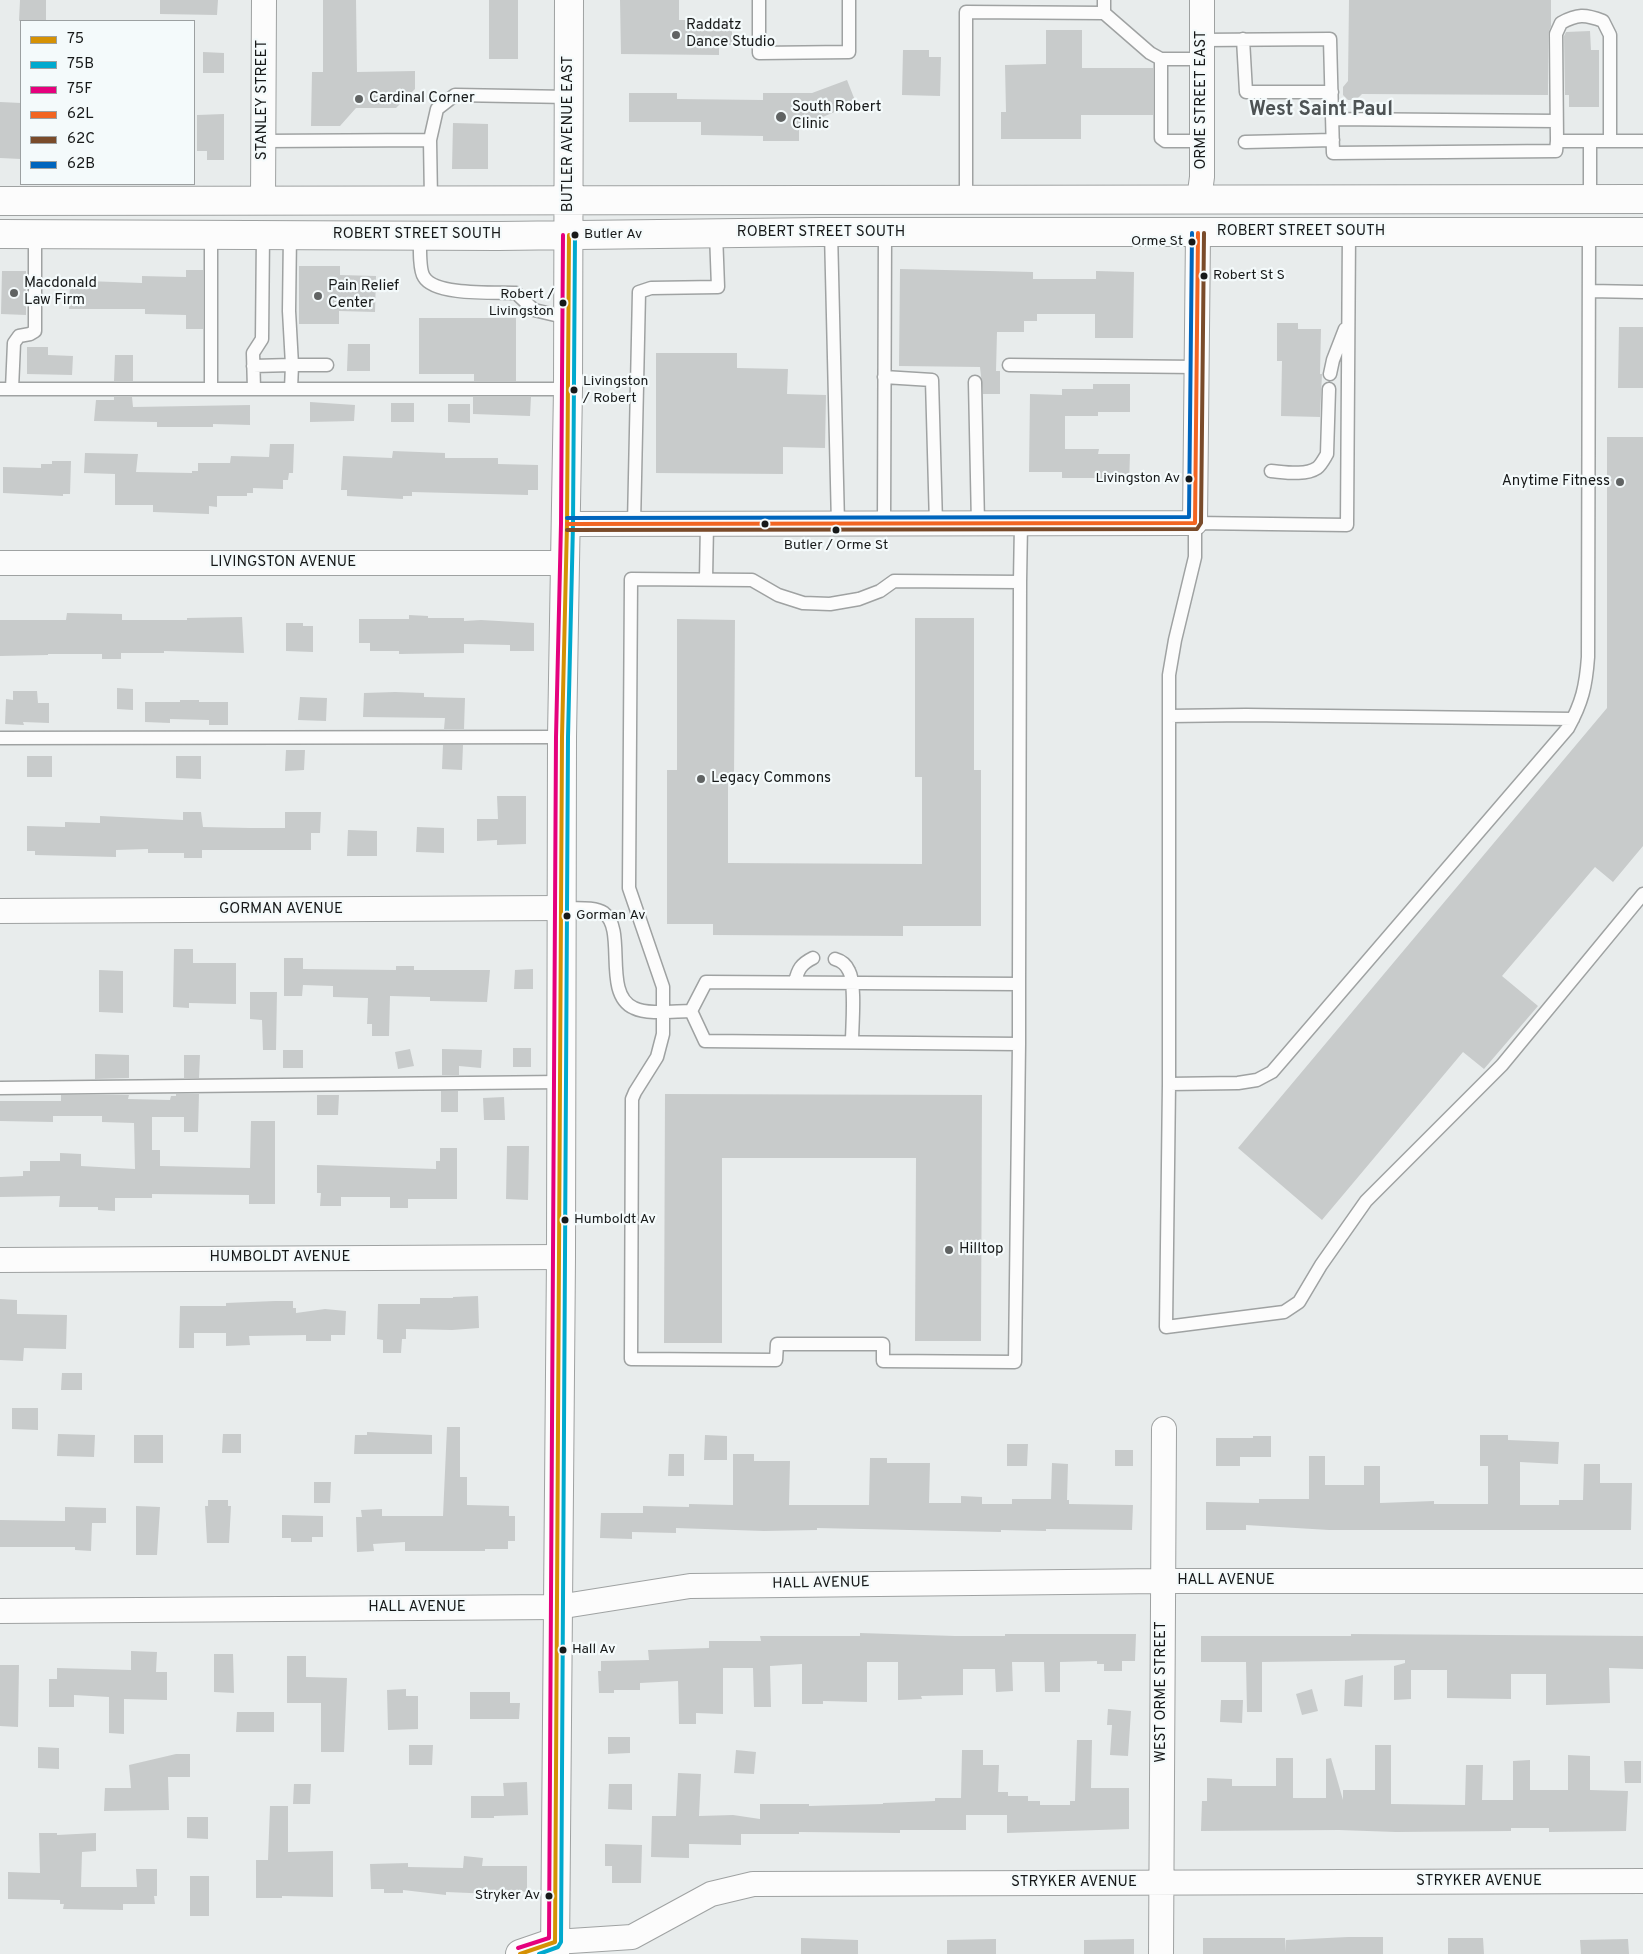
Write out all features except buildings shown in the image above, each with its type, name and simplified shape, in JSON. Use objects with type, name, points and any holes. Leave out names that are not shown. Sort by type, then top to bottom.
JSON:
[{"type":"main road","name":"BUTLER AVENUE EAST","points":[[555,1948],[561,1257],[562,737],[568,389],[569,0]]},
{"type":"main road","points":[[0,201],[1643,198]]},
{"type":"main road","points":[[1168,232],[1193,210],[1199,199]]},
{"type":"main road","points":[[1198,233],[1209,218],[1239,199]]},
{"type":"main road","name":"ROBERT STREET SOUTH","points":[[0,234],[420,236],[831,232],[1643,232]]},
{"type":"main road","name":"STRYKER AVENUE","points":[[520,1954],[555,1948]]},
{"type":"street","name":"STANLEY STREET","points":[[263,200],[264,0]]},
{"type":"street","name":"ORME STREET EAST","points":[[1199,199],[1202,177],[1202,0]]},
{"type":"street","points":[[567,524],[1195,523],[1198,233]]},
{"type":"street","name":"LIVINGSTON AVENUE","points":[[0,563],[565,563]]},
{"type":"street","name":"GORMAN AVENUE","points":[[0,911],[562,908]]},
{"type":"street","name":"HUMBOLDT AVENUE","points":[[0,1260],[561,1257]]},
{"type":"street","name":"WEST ORME STREET","points":[[1161,1954],[1164,1429]]},
{"type":"street","name":"HALL AVENUE","points":[[0,1611],[558,1607],[690,1586],[1162,1581],[1643,1581]]},
{"type":"street","name":"STRYKER AVENUE","points":[[555,1948],[632,1937],[711,1894],[753,1884],[1643,1881]]},
{"type":"lane","points":[[758,0],[759,53],[848,52],[848,0]]},
{"type":"lane","points":[[966,200],[966,6],[1104,6],[1150,53],[1161,59],[1243,39],[1330,39],[1333,146]]},
{"type":"lane","points":[[1557,146],[1556,34],[1561,23],[1573,16],[1589,16],[1603,21],[1610,35],[1610,142]]},
{"type":"lane","points":[[1243,39],[1246,92],[1332,92]]},
{"type":"lane","points":[[1161,59],[1161,138],[1165,141],[1202,142]]},
{"type":"lane","points":[[431,200],[430,140],[437,109],[455,95],[569,97]]},
{"type":"lane","points":[[1332,119],[1556,121]]},
{"type":"lane","points":[[263,142],[430,140]]},
{"type":"lane","points":[[1245,142],[1333,146],[1557,146],[1590,142],[1643,142]]},
{"type":"lane","points":[[1590,142],[1590,199]]},
{"type":"lane","points":[[831,232],[838,524]]},
{"type":"lane","points":[[884,524],[885,232]]},
{"type":"lane","points":[[1349,232],[1347,525],[1195,523],[1195,557],[1175,640],[1169,675],[1169,1084],[1166,1327],[1284,1312],[1299,1302],[1321,1265],[1366,1201],[1502,1065],[1643,894]]},
{"type":"lane","points":[[1169,1084],[1238,1083],[1257,1080],[1272,1072],[1555,743],[1579,708],[1586,686],[1588,657],[1589,232]]},
{"type":"lane","points":[[634,524],[639,292],[651,288],[718,287],[716,233]]},
{"type":"lane","points":[[35,234],[35,331],[19,336],[14,342],[6,389],[568,389]]},
{"type":"lane","points":[[211,234],[211,389]]},
{"type":"lane","points":[[254,389],[253,353],[262,339],[263,234]]},
{"type":"lane","points":[[290,234],[291,389]]},
{"type":"lane","points":[[420,236],[423,276],[431,285],[460,291],[516,293],[534,310],[568,318]]},
{"type":"lane","points":[[1589,291],[1643,292]]},
{"type":"lane","points":[[1330,374],[1333,360],[1348,321]]},
{"type":"lane","points":[[253,366],[327,365]]},
{"type":"lane","points":[[1009,365],[1197,366]]},
{"type":"lane","points":[[884,377],[932,380],[936,524]]},
{"type":"lane","points":[[975,382],[978,524]]},
{"type":"lane","points":[[1271,472],[1305,472],[1317,468],[1323,462],[1327,454],[1329,389]]},
{"type":"lane","points":[[706,579],[707,524]]},
{"type":"lane","points":[[1020,582],[894,581],[880,591],[859,600],[830,604],[803,603],[778,595],[752,580],[631,580],[629,888],[663,988],[663,1034],[657,1057],[632,1099],[631,1359],[776,1360],[776,1344],[883,1344],[883,1362],[1015,1362],[1019,1044],[1021,524]]},
{"type":"lane","points":[[1169,716],[1246,715],[1573,719]]},
{"type":"lane","points":[[0,738],[562,737]]},
{"type":"lane","points":[[562,908],[596,910],[605,913],[612,925],[618,988],[623,1001],[639,1010],[692,1011]]},
{"type":"lane","points":[[795,982],[797,972],[803,963],[813,958]]},
{"type":"lane","points":[[835,959],[844,962],[850,972],[852,983],[852,1042]]},
{"type":"lane","points":[[1019,984],[706,982],[692,1011],[705,1041],[1019,1044]]},
{"type":"lane","points":[[0,1088],[561,1082]]},
{"type":"transit line","name":"62B","points":[[567,518],[1189,517],[1192,233]]},
{"type":"transit line","name":"62L","points":[[567,524],[1195,523],[1198,233]]},
{"type":"transit line","name":"62C","points":[[567,530],[1197,529],[1201,523],[1204,233]]},
{"type":"transit line","name":"75F","points":[[518,1948],[549,1938],[556,737],[561,524],[563,235]]},
{"type":"transit line","name":"75","points":[[520,1954],[555,1942],[562,737],[567,524],[569,235]]},
{"type":"transit line","name":"75B","points":[[539,1954],[558,1947],[561,1942],[568,737],[573,524],[575,235]]},
{"type":"place","name":"Raddatz Dance Studio","points":[[676,35]]},
{"type":"place","name":"Cardinal Corner","points":[[359,99]]},
{"type":"place","name":"South Robert Clinic","points":[[781,117]]},
{"type":"place","name":"Butler Av","points":[[575,235]]},
{"type":"place","name":"Orme St","points":[[1192,242]]},
{"type":"place","name":"Robert St S","points":[[1204,276]]},
{"type":"place","name":"Macdonald Law Firm","points":[[14,293]]},
{"type":"place","name":"Pain Relief Center","points":[[318,296]]},
{"type":"place","name":"Robert / Livingston","points":[[563,303]]},
{"type":"place","name":"Livingston / Robert","points":[[574,390]]},
{"type":"place","name":"Livingston Av","points":[[1189,479]]},
{"type":"place","name":"Anytime Fitness","points":[[1620,482]]},
{"type":"place","name":"Butler / Orme St","points":[[836,530]]},
{"type":"place","name":"Legacy Commons","points":[[701,779]]},
{"type":"place","name":"Gorman Av","points":[[567,916]]},
{"type":"place","name":"Humboldt Av","points":[[565,1220]]},
{"type":"place","name":"Hilltop","points":[[949,1250]]},
{"type":"place","name":"Hall Av","points":[[563,1650]]},
{"type":"place","name":"Stryker Av","points":[[549,1896]]},
{"type":"district","name":"West Saint Paul","points":[[1321,111]]}]
